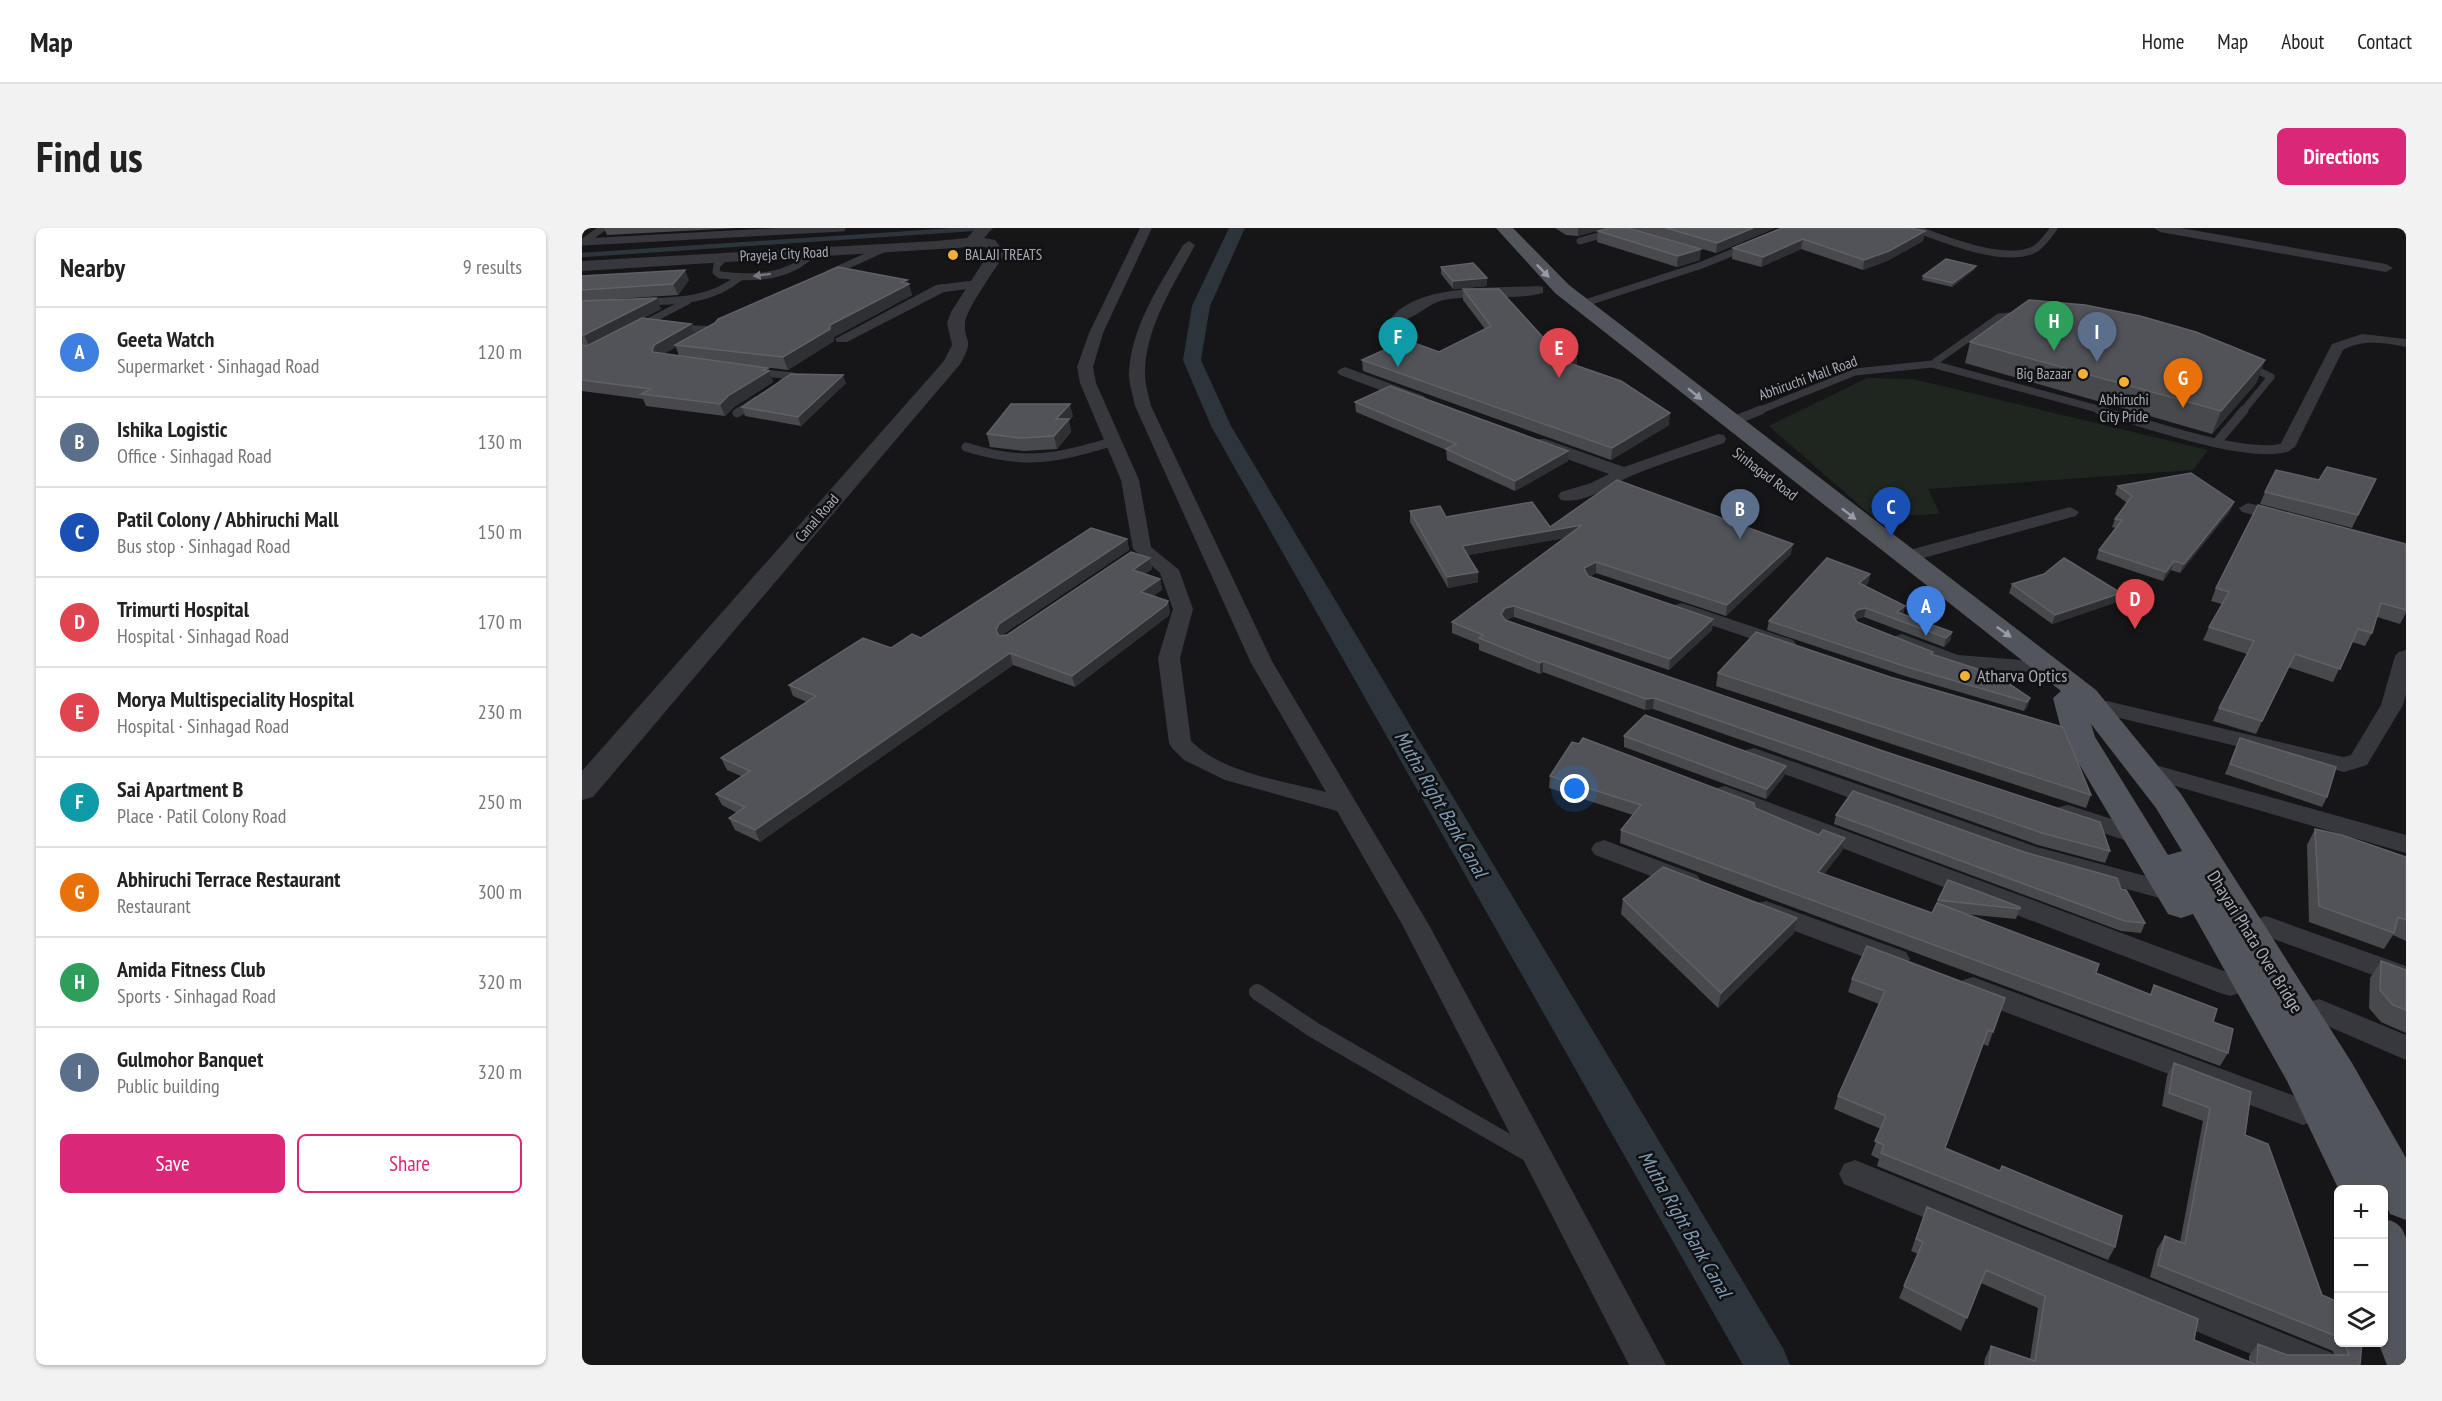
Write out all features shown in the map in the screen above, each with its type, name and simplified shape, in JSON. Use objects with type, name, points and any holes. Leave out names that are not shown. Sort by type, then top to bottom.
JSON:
[{"type":"main road","name":"Sinhagad Road","points":[[1481,228],[1538,290],[1724,430],[2080,714]]},
{"type":"main road","name":"Sinhagad Road","points":[[1504,228],[1545,274],[1724,430],[1905,557],[2060,674],[2080,714]]},
{"type":"main road","points":[[2080,714],[2153,803],[2266,926],[2406,1156]]},
{"type":"main road","points":[[2080,714],[2124,723],[2153,803],[2174,892],[2284,1073],[2338,1185]]},
{"type":"main road","name":"Dhayari Phata Over Bridge","points":[[2153,803],[2304,1074],[2359,1185]]},
{"type":"main road","name":"Dhayari Phata Over Bridge","points":[[2153,803],[2338,1075],[2406,1200]]},
{"type":"main road","points":[[2388,1249],[2406,1292]]},
{"type":"main road","points":[[2385,1293],[2406,1352]]},
{"type":"street","points":[[1146,228],[1096,333],[1085,367],[1088,383],[1130,480],[1138,551],[1169,570],[1183,609],[1169,658],[1180,743],[1192,755],[1233,775],[1345,805]]},
{"type":"street","points":[[2160,228],[2386,268]]},
{"type":"street","name":"Prayeja City Road","points":[[582,266],[883,249],[980,234]]},
{"type":"street","name":"Canal Road","points":[[582,790],[952,363],[961,345],[956,323],[960,312],[997,253],[995,248],[980,234]]},
{"type":"street","points":[[1189,245],[1156,306],[1139,348],[1137,375],[1143,406],[1262,663],[1416,925],[1648,1365]]},
{"type":"street","points":[[842,339],[941,288],[978,284]]},
{"type":"street","points":[[1398,318],[1422,303],[1442,296],[1538,290]]},
{"type":"street","points":[[2287,447],[2337,347],[2349,340],[2365,336],[2406,344]]},
{"type":"street","points":[[1345,372],[1438,406]]},
{"type":"street","points":[[1567,496],[1597,487],[1724,430]]},
{"type":"street","points":[[1526,438],[1624,473]]},
{"type":"street","points":[[2248,508],[2304,523]]},
{"type":"street","points":[[1905,557],[2070,512]]},
{"type":"street","points":[[1659,602],[1810,653]]},
{"type":"street","points":[[1883,633],[1953,660],[1975,664],[2022,666]]},
{"type":"street","points":[[2080,714],[2344,765],[2359,760],[2399,707],[2406,656]]},
{"type":"street","points":[[1730,746],[2030,854],[2174,892]]},
{"type":"street","points":[[1703,786],[2230,986]]},
{"type":"street","points":[[2053,808],[2153,803],[2406,844]]},
{"type":"street","points":[[1604,849],[2302,1112]]},
{"type":"street","points":[[2266,926],[2406,976]]},
{"type":"street","points":[[2319,1010],[2406,1048]]},
{"type":"street","points":[[1856,1174],[2319,1365]]},
{"type":"street","points":[[2388,1261],[2406,1263]]},
{"type":"lane","points":[[603,228],[583,242],[842,228]]},
{"type":"lane","points":[[665,239],[680,228]]},
{"type":"lane","points":[[1914,228],[1945,240],[1989,250],[2023,253],[2035,249],[2054,228]]},
{"type":"lane","points":[[1580,241],[1619,230]]},
{"type":"lane","points":[[1582,304],[1717,259],[1758,241]]},
{"type":"lane","points":[[819,279],[883,249]]},
{"type":"lane","points":[[724,258],[717,265],[716,272],[720,275],[740,277],[782,272],[806,261],[814,252]]},
{"type":"lane","points":[[1706,256],[1717,259]]},
{"type":"lane","points":[[636,329],[691,298],[729,286],[740,277]]},
{"type":"lane","points":[[637,303],[691,298]]},
{"type":"lane","name":"Abhiruchi Mall Road","points":[[1932,364],[1999,317],[2028,314]]},
{"type":"lane","points":[[646,323],[656,325]]},
{"type":"lane","points":[[666,326],[717,330],[699,341]]},
{"type":"lane","points":[[2217,442],[2271,377],[2235,359]]},
{"type":"lane","name":"Abhiruchi Mall Road","points":[[1724,430],[1855,372],[1932,364],[2255,451],[2275,452],[2287,447]]},
{"type":"lane","points":[[745,371],[793,376],[774,388]]},
{"type":"lane","points":[[737,413],[765,394]]},
{"type":"lane","points":[[966,447],[1000,458],[1041,461],[1115,441]]},
{"type":"lane","points":[[1257,992],[1314,1030],[1540,1160]]},
{"type":"shaded area","points":[[1867,378],[1913,379],[2208,450],[2193,470],[1928,489],[1940,514],[1873,517],[1769,426]]},
{"type":"building","points":[[1609,228],[1629,228],[1701,249],[1678,256],[1598,231]]},
{"type":"building","points":[[1666,228],[1753,228],[1717,243]]},
{"type":"building","points":[[1782,228],[1910,228],[1925,231],[1889,251],[1864,260],[1803,239],[1763,257],[1733,248]]},
{"type":"building","points":[[1946,259],[1976,266],[1953,283],[1923,276]]},
{"type":"building","points":[[1473,263],[1487,278],[1453,281],[1441,267]]},
{"type":"building","points":[[838,267],[907,280],[901,282],[909,284],[830,325],[830,329],[783,357],[675,345],[715,323],[718,319]]},
{"type":"building","points":[[685,270],[673,284],[582,290],[582,276]]},
{"type":"building","points":[[1463,289],[1499,289],[1550,345],[1577,354],[1563,361],[1621,381],[1670,413],[1612,448],[1362,360],[1406,340],[1439,352],[1491,326]]},
{"type":"building","points":[[657,298],[584,335],[582,335],[582,301]]},
{"type":"building","points":[[2029,300],[2085,305],[2140,316],[2196,332],[2265,360],[2221,411],[1970,342]]},
{"type":"building","points":[[642,318],[691,324],[654,345],[652,352],[768,368],[763,370],[769,371],[729,395],[720,404],[641,394],[651,389],[582,380],[582,345],[587,346]]},
{"type":"building","points":[[791,374],[843,375],[798,417],[742,407]]},
{"type":"building","points":[[1390,386],[1568,451],[1515,481],[1446,449],[1456,444],[1355,402]]},
{"type":"building","points":[[1011,404],[1070,404],[1056,419],[1069,419],[1054,436],[1021,438],[987,434]]},
{"type":"building","points":[[2327,467],[2376,479],[2358,515],[2265,492],[2276,470],[2319,480]]},
{"type":"building","points":[[2191,473],[2234,502],[2184,564],[2174,561],[2166,572],[2099,550],[2122,520],[2115,519],[2132,496],[2118,486]]},
{"type":"building","points":[[1617,480],[1793,544],[1727,605],[1596,562],[1584,568],[1588,576],[1713,619],[1670,659],[1514,606],[1505,608],[1501,614],[1505,620],[1889,753],[2100,822],[2110,851],[2042,833],[1654,698],[1646,699],[1543,661],[1540,663],[1479,638],[1483,635],[1452,622],[1582,525],[1462,546],[1478,572],[1447,577],[1410,511],[1440,506],[1446,517],[1532,502],[1550,527]]},
{"type":"building","points":[[2258,505],[2406,544],[2406,610],[2381,603],[2372,633],[2358,629],[2340,669],[2295,654],[2262,721],[2219,708],[2254,641],[2209,627],[2229,592],[2216,588]]},
{"type":"building","points":[[1091,528],[1127,539],[999,624],[996,630],[999,636],[1007,635],[1131,552],[1150,558],[1133,570],[1160,579],[1141,592],[1168,601],[1166,605],[1072,676],[1010,653],[755,830],[729,818],[745,807],[716,794],[750,771],[721,758],[816,696],[789,685],[863,638],[891,648],[912,634],[921,638]]},
{"type":"building","points":[[1827,558],[1870,574],[1859,583],[1905,606],[1897,612],[1952,632],[1946,638],[1866,608],[1857,610],[1853,615],[1857,622],[1933,652],[1931,654],[1996,675],[2030,698],[2027,702],[1907,667],[1769,621]]},
{"type":"building","points":[[2064,558],[2121,593],[2055,615],[2012,584],[2044,574]]},
{"type":"building","points":[[1756,632],[1890,677],[2063,727],[2091,795],[1718,673]]},
{"type":"building","points":[[1645,715],[1786,766],[1767,789],[1624,736]]},
{"type":"building","points":[[1583,738],[1754,803],[1755,808],[1819,835],[1823,830],[1845,838],[1818,872],[1932,913],[1937,903],[2099,964],[2096,973],[2151,995],[2154,985],[2217,1009],[2213,1022],[2233,1029],[2228,1053],[1621,830],[1641,805],[1550,776],[1572,742],[1579,744]]},
{"type":"building","points":[[2240,738],[2336,767],[2327,797],[2230,764]]},
{"type":"building","points":[[1853,791],[2024,852],[2117,878],[2121,889],[2126,890],[2145,923],[2125,921],[1836,815]]},
{"type":"building","points":[[2315,829],[2342,835],[2406,857],[2406,920],[2398,917],[2394,933],[2319,906]]},
{"type":"building","points":[[1663,867],[1797,918],[1721,993],[1623,899]]},
{"type":"building","points":[[1948,880],[2020,907],[2020,909],[1938,900]]},
{"type":"building","points":[[1867,946],[2005,998],[1993,1032],[1988,1030],[1945,1148],[2000,1171],[2002,1166],[2122,1216],[2115,1247],[1881,1153],[1884,1145],[1875,1141],[1886,1116],[1838,1096],[1885,991],[1852,979]]},
{"type":"building","points":[[2381,961],[2406,970],[2406,1010],[2393,1005],[2380,990]]},
{"type":"building","points":[[2174,1063],[2251,1092],[2245,1135],[2268,1144],[2322,1295],[2334,1300],[2334,1335],[2158,1265],[2165,1236],[2185,1244],[2210,1108],[2169,1093]]},
{"type":"building","points":[[1927,1207],[2198,1319],[2194,1340],[2257,1365],[1989,1365],[1991,1346],[2035,1361],[2045,1296],[1986,1270],[1967,1318],[1904,1286],[1923,1242],[1916,1239]]},
{"type":"building","points":[[2258,1344],[2287,1355],[2349,1355],[2346,1347],[2362,1347],[2360,1365],[2257,1365]]},
{"type":"waterway","points":[[582,255],[986,228]]},
{"type":"waterway","name":"Mutha Right Bank Canal","points":[[1237,228],[1201,306],[1192,360],[1221,426],[1768,1365]]},
{"type":"place","name":"BALAJI TREATS","points":[[953,255]]},
{"type":"place","name":"Amida Fitness Club","points":[[2054,351]]},
{"type":"place","name":"Gulmohor Banquet","points":[[2097,362]]},
{"type":"place","name":"Sai Apartment B","points":[[1398,367]]},
{"type":"place","name":"Big Bazaar","points":[[2083,374]]},
{"type":"place","name":"Morya Multispeciality Hospital","points":[[1559,378]]},
{"type":"place","name":"Abhiruchi City Pride","points":[[2124,382]]},
{"type":"place","name":"Abhiruchi Terrace Restaurant","points":[[2183,408]]},
{"type":"place","name":"Patil Colony / Abhiruchi Mall","points":[[1891,537]]},
{"type":"place","name":"Ishika Logistic","points":[[1740,539]]},
{"type":"place","name":"Trimurti Hospital","points":[[2135,629]]},
{"type":"place","name":"Geeta Watch","points":[[1926,636]]},
{"type":"place","name":"Atharva Optics","points":[[1965,676]]}]
